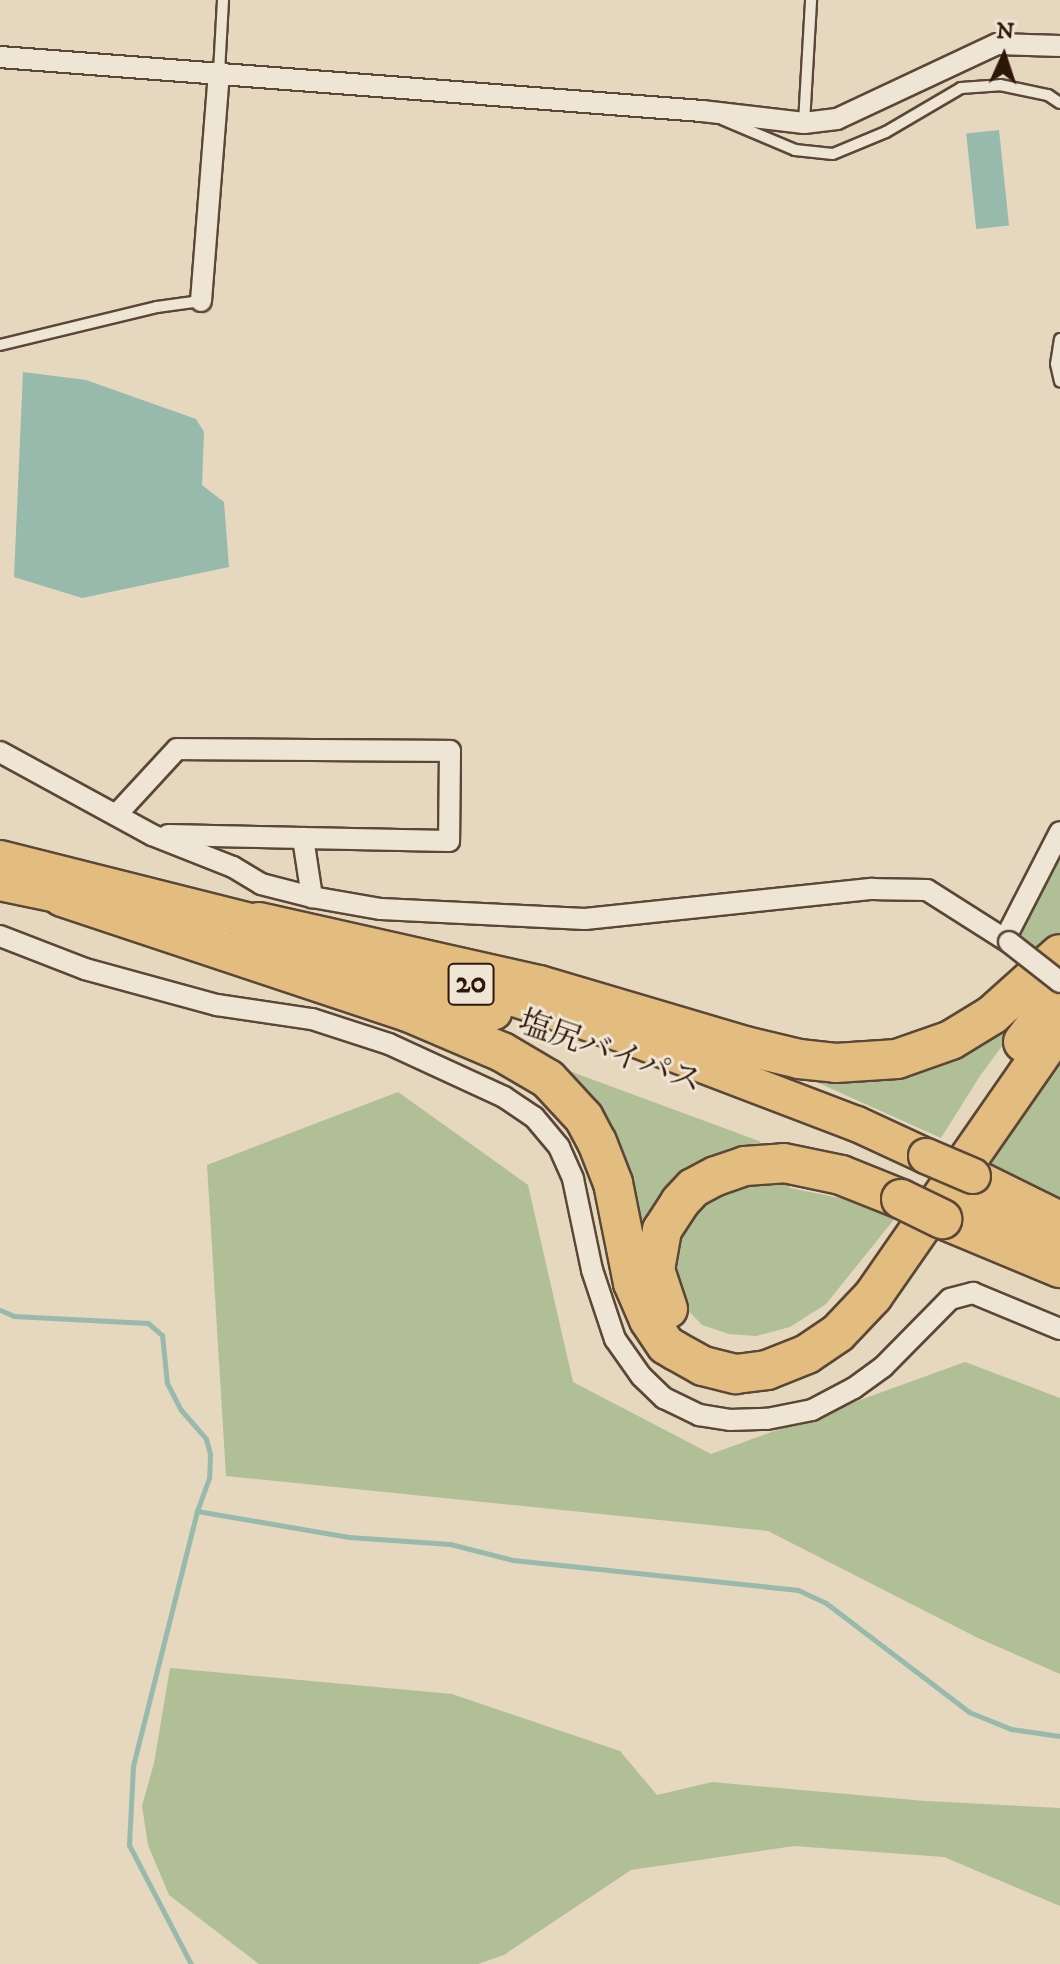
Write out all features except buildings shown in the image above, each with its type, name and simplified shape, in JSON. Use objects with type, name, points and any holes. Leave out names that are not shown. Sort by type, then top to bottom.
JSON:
[{"type":"highway","name":"塩尻バイパス","points":[[0,858],[259,922],[449,977],[626,1036],[857,1124],[913,1176]]},
{"type":"highway","name":"塩尻バイパス","points":[[0,883],[161,915],[443,995],[623,1054],[785,1117],[1060,1245]]},
{"type":"highway","points":[[62,897],[408,1012],[502,1052],[548,1079],[584,1118],[597,1142],[613,1183],[633,1283],[657,1333],[666,1345],[703,1366],[736,1374],[767,1370],[807,1354],[838,1333],[873,1296],[1060,1027]]},
{"type":"highway","points":[[259,922],[539,985],[799,1059],[836,1063],[897,1059],[951,1040],[992,1015],[1060,954]]},
{"type":"highway","points":[[1060,993],[995,1079],[880,1261],[830,1318],[780,1348],[754,1354],[713,1349],[691,1336],[674,1318],[662,1296],[655,1270],[658,1244],[669,1216],[693,1188],[730,1170],[774,1163],[803,1166],[867,1184],[913,1176],[958,1196],[1060,1268]]},
{"type":"highway","name":"塩尻バイパス","points":[[958,1196],[1060,1219]]},
{"type":"street","points":[[0,57],[702,111],[804,123],[837,119],[997,44],[1060,46]]},
{"type":"street","points":[[201,301],[219,72]]},
{"type":"street","points":[[117,814],[177,749],[450,751],[449,841],[152,835]]},
{"type":"street","points":[[0,752],[152,835],[233,867],[261,884],[312,897],[381,909],[585,919],[872,889],[927,890],[1007,940],[1060,982]]},
{"type":"street","points":[[1007,940],[1060,832]]},
{"type":"street","points":[[303,838],[312,897]]},
{"type":"street","points":[[0,936],[128,981],[217,1005],[312,1019],[389,1044],[504,1097],[534,1117],[559,1147],[573,1179],[598,1294],[615,1339],[641,1376],[664,1398],[699,1415],[730,1420],[767,1419],[812,1410],[854,1388],[883,1367],[950,1299],[973,1293],[1060,1329]]},
{"type":"lane","points":[[219,72],[223,0]]},
{"type":"lane","points":[[804,123],[811,0]]},
{"type":"lane","points":[[702,111],[795,150],[833,154],[886,132],[961,88],[1000,85],[1048,95],[1060,103]]},
{"type":"lane","points":[[0,345],[157,307],[201,301]]},
{"type":"lane","points":[[1060,339],[1056,364],[1060,382]]},
{"type":"shaded area","points":[[999,130],[1009,225],[976,229],[966,133]]},
{"type":"shaded area","points":[[23,372],[86,380],[196,419],[204,432],[202,485],[224,502],[229,567],[82,598],[14,577]]},
{"type":"shaded area","points":[[1060,845],[1060,940],[1043,956],[1016,935]]},
{"type":"shaded area","points":[[1046,986],[980,1076],[941,1138],[803,1076]]},
{"type":"shaded area","points":[[1060,1045],[1060,1198],[979,1157]]},
{"type":"shaded area","points":[[553,1065],[759,1141],[763,1147],[645,1242]]},
{"type":"shaded area","points":[[398,1092],[528,1185],[573,1382],[711,1454],[965,1362],[1060,1398],[1060,1674],[978,1638],[768,1531],[226,1476],[207,1165]]},
{"type":"shaded area","points":[[785,1179],[790,1188],[840,1198],[896,1217],[826,1304],[790,1327],[756,1336],[729,1334],[702,1325],[684,1306],[670,1268],[677,1228],[706,1192]]},
{"type":"shaded area","points":[[170,1668],[452,1694],[620,1751],[657,1795],[712,1782],[925,1801],[1060,1808],[1060,1906],[944,1857],[794,1846],[631,1870],[504,1955],[478,1964],[259,1964],[169,1895],[148,1845],[142,1806],[154,1763]]},
{"type":"waterway","points":[[0,1310],[14,1316],[148,1323],[162,1335],[167,1383],[181,1410],[206,1439],[210,1454],[209,1478],[197,1511],[133,1766],[129,1845],[191,1964]]},
{"type":"waterway","points":[[197,1511],[349,1537],[450,1544],[513,1560],[798,1590],[826,1603],[969,1712],[1011,1729],[1060,1736]]}]
